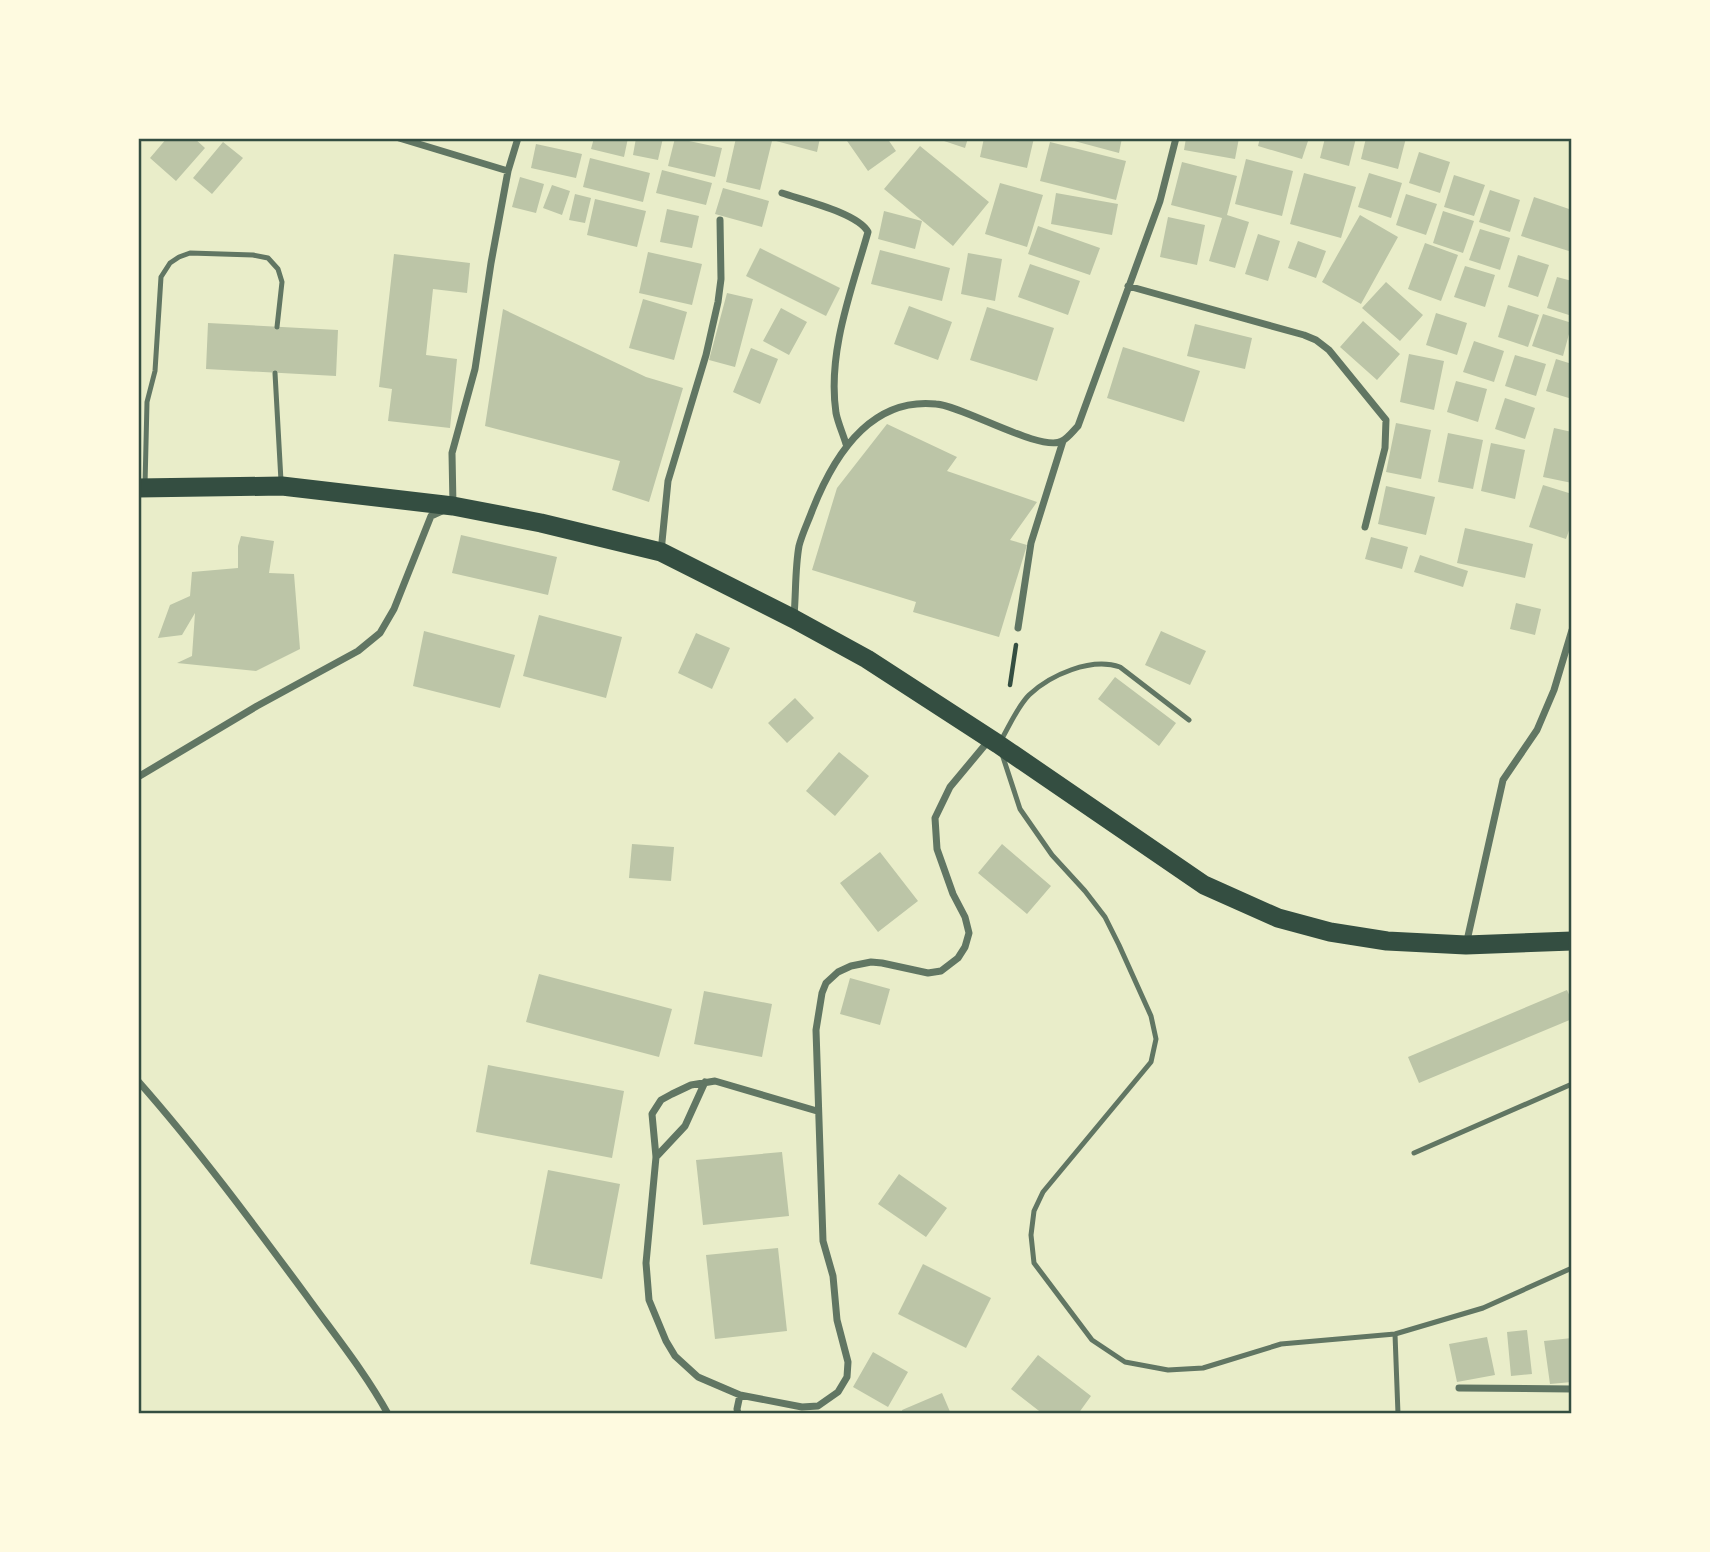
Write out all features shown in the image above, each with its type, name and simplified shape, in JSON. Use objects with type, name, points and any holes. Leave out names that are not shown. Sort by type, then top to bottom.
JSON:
[{"type":"highway","points":[[142,489],[282,486],[453,506],[541,523],[661,552],[867,659],[994,742],[1204,886],[1265,912],[1330,932],[1387,942],[1466,945],[1572,941]]},
{"type":"street","points":[[400,138],[508,172]]},
{"type":"street","points":[[138,777],[257,706],[358,651],[380,633],[394,609],[430,516],[453,506],[452,453],[475,369],[491,263],[508,172],[518,138]]},
{"type":"street","points":[[794,619],[799,546],[830,469],[846,444],[862,428],[894,409],[918,403],[938,404],[1026,437],[1054,444],[1063,441],[1078,426],[1160,201],[1176,138]]},
{"type":"street","points":[[782,193],[852,218],[865,226],[867,232],[835,364],[836,415],[846,444]]},
{"type":"street","points":[[661,552],[668,481],[718,302],[721,279],[720,220]]},
{"type":"street","points":[[1128,286],[1304,335],[1329,350],[1386,420],[1385,448],[1365,527]]},
{"type":"street","points":[[1018,628],[1031,543],[1063,441]]},
{"type":"street","points":[[1466,945],[1503,779],[1537,730],[1554,690],[1572,631]]},
{"type":"street","points":[[817,1111],[729,1084],[705,1082],[661,1100],[652,1114],[656,1157],[646,1263],[649,1300],[666,1341],[688,1370],[698,1377],[740,1395],[786,1405],[818,1406],[838,1392],[847,1377],[848,1362],[837,1320],[833,1276],[823,1241],[816,1030],[826,983],[845,969],[870,962],[928,973],[941,971],[949,967],[965,947],[969,933],[937,849],[935,818],[950,787],[994,742]]},
{"type":"street","points":[[138,1081],[167,1113],[253,1223],[368,1381],[388,1414]]},
{"type":"street","points":[[656,1157],[685,1126],[705,1082]]},
{"type":"street","points":[[1459,1388],[1572,1389]]},
{"type":"street","points":[[738,1414],[740,1395]]},
{"type":"lane","points":[[142,489],[147,402],[155,371],[161,277],[170,263],[190,253],[253,254],[268,258],[278,269],[282,282],[277,327]]},
{"type":"lane","points":[[275,373],[282,486]]},
{"type":"lane","points":[[1189,720],[1120,667],[1108,663],[1059,675],[1028,696],[994,742],[1020,809],[1052,855],[1105,917],[1152,1016],[1156,1039],[1151,1062],[1043,1192],[1034,1210],[1031,1235],[1034,1263],[1092,1340],[1125,1362],[1168,1370],[1203,1368],[1281,1344],[1395,1334],[1483,1308],[1572,1268]]},
{"type":"lane","points":[[1414,1153],[1572,1084]]},
{"type":"lane","points":[[1395,1334],[1398,1414]]},
{"type":"path","points":[[1010,684],[1018,628]]},
{"type":"building","points":[[167,138],[194,138],[205,148],[176,181],[150,158]]},
{"type":"building","points":[[594,138],[628,138],[624,157],[591,149]]},
{"type":"building","points":[[636,138],[663,138],[658,160],[633,155]]},
{"type":"building","points":[[675,138],[722,148],[715,177],[668,166]]},
{"type":"building","points":[[736,138],[772,141],[760,190],[726,182]]},
{"type":"building","points":[[777,138],[820,138],[817,152],[776,141]]},
{"type":"building","points":[[845,138],[887,138],[896,151],[868,171]]},
{"type":"building","points":[[935,138],[968,138],[965,148]]},
{"type":"building","points":[[984,138],[1034,138],[1027,168],[980,157]]},
{"type":"building","points":[[1063,138],[1122,138],[1119,153]]},
{"type":"building","points":[[1186,138],[1239,138],[1235,159],[1184,150]]},
{"type":"building","points":[[1260,138],[1309,138],[1302,159],[1258,146]]},
{"type":"building","points":[[1325,138],[1356,138],[1349,166],[1320,158]]},
{"type":"building","points":[[1366,138],[1406,138],[1398,169],[1361,159]]},
{"type":"building","points":[[223,142],[243,158],[212,194],[193,178]]},
{"type":"building","points":[[1050,142],[1126,161],[1116,200],[1040,181]]},
{"type":"building","points":[[536,144],[582,154],[576,178],[531,168]]},
{"type":"building","points":[[920,146],[989,202],[953,246],[884,189]]},
{"type":"building","points":[[1419,152],[1450,162],[1440,193],[1409,183]]},
{"type":"building","points":[[590,158],[650,173],[643,202],[583,187]]},
{"type":"building","points":[[1246,159],[1293,171],[1282,216],[1235,204]]},
{"type":"building","points":[[1182,162],[1237,176],[1227,215],[1249,222],[1235,268],[1209,261],[1222,218],[1171,205]]},
{"type":"building","points":[[662,170],[712,183],[706,205],[656,193]]},
{"type":"building","points":[[1304,173],[1356,187],[1341,238],[1290,224]]},
{"type":"building","points":[[1369,173],[1402,183],[1391,218],[1358,207]]},
{"type":"building","points":[[1454,175],[1485,185],[1474,216],[1444,207]]},
{"type":"building","points":[[520,177],[544,184],[536,213],[512,207]]},
{"type":"building","points":[[1000,183],[1043,195],[1027,247],[985,234]]},
{"type":"building","points":[[552,185],[570,191],[562,215],[543,208]]},
{"type":"building","points":[[723,188],[769,201],[762,227],[715,214]]},
{"type":"building","points":[[1490,190],[1520,200],[1510,232],[1479,222]]},
{"type":"building","points":[[1056,193],[1118,204],[1112,235],[1051,224]]},
{"type":"building","points":[[575,194],[591,198],[585,223],[569,220]]},
{"type":"building","points":[[1406,194],[1437,204],[1426,235],[1396,225]]},
{"type":"building","points":[[1534,197],[1572,210],[1572,252],[1521,236]]},
{"type":"building","points":[[595,199],[646,211],[637,247],[587,235]]},
{"type":"building","points":[[667,209],[699,216],[692,248],[660,242]]},
{"type":"building","points":[[884,211],[922,221],[915,249],[878,239]]},
{"type":"building","points":[[1443,211],[1474,221],[1463,253],[1433,243]]},
{"type":"building","points":[[1360,215],[1398,237],[1361,304],[1322,282]]},
{"type":"building","points":[[1168,217],[1205,225],[1197,265],[1160,257]]},
{"type":"building","points":[[1038,226],[1100,248],[1090,275],[1028,254]]},
{"type":"building","points":[[1480,229],[1510,238],[1500,270],[1469,260]]},
{"type":"building","points":[[1258,234],[1280,241],[1268,281],[1245,274]]},
{"type":"building","points":[[1298,241],[1326,251],[1316,278],[1288,268]]},
{"type":"building","points":[[1425,243],[1458,255],[1441,301],[1408,289]]},
{"type":"building","points":[[760,248],[840,288],[826,316],[746,276]]},
{"type":"building","points":[[880,250],[950,268],[942,301],[871,284]]},
{"type":"building","points":[[648,252],[702,264],[692,305],[639,293]]},
{"type":"building","points":[[968,253],[1002,259],[995,301],[961,294]]},
{"type":"building","points":[[394,254],[470,263],[467,293],[433,289],[426,355],[457,359],[450,428],[388,421],[392,389],[379,387]]},
{"type":"building","points":[[1518,255],[1549,265],[1538,297],[1508,287]]},
{"type":"building","points":[[1030,264],[1080,281],[1068,315],[1018,297]]},
{"type":"building","points":[[1465,266],[1495,275],[1485,307],[1454,297]]},
{"type":"building","points":[[1557,277],[1572,281],[1572,316],[1547,308]]},
{"type":"building","points":[[1386,282],[1423,315],[1400,341],[1362,308]]},
{"type":"building","points":[[727,293],[753,299],[735,367],[709,360]]},
{"type":"building","points":[[643,299],[687,312],[674,360],[629,348]]},
{"type":"building","points":[[1508,305],[1539,315],[1528,347],[1498,337]]},
{"type":"building","points":[[909,306],[952,322],[938,360],[894,344]]},
{"type":"building","points":[[987,307],[1054,328],[1037,381],[970,360]]},
{"type":"building","points":[[781,308],[807,322],[789,355],[763,341]]},
{"type":"building","points":[[503,309],[646,377],[683,388],[649,502],[612,490],[620,461],[485,426]]},
{"type":"building","points":[[1436,313],[1467,323],[1457,355],[1426,345]]},
{"type":"building","points":[[1543,314],[1572,323],[1563,356],[1532,346]]},
{"type":"building","points":[[1363,321],[1400,354],[1377,380],[1340,347]]},
{"type":"building","points":[[208,323],[338,330],[336,376],[206,369]]},
{"type":"building","points":[[1195,324],[1252,338],[1245,369],[1187,356]]},
{"type":"building","points":[[1474,341],[1504,351],[1494,382],[1463,372]]},
{"type":"building","points":[[1123,347],[1200,371],[1184,422],[1107,398]]},
{"type":"building","points":[[751,348],[778,359],[760,404],[733,392]]},
{"type":"building","points":[[1409,354],[1444,361],[1434,410],[1400,402]]},
{"type":"building","points":[[1515,355],[1546,364],[1536,396],[1505,386]]},
{"type":"building","points":[[1556,359],[1572,364],[1572,399],[1546,391]]},
{"type":"building","points":[[1456,381],[1487,389],[1478,422],[1447,412]]},
{"type":"building","points":[[1505,398],[1535,408],[1525,439],[1495,429]]},
{"type":"building","points":[[1396,423],[1431,430],[1421,479],[1386,472]]},
{"type":"building","points":[[887,424],[957,457],[947,471],[1037,502],[1010,540],[1027,545],[999,637],[913,612],[916,602],[812,570],[837,488]]},
{"type":"building","points":[[1554,428],[1572,432],[1572,483],[1543,477]]},
{"type":"building","points":[[1448,433],[1483,440],[1473,489],[1438,482]]},
{"type":"building","points":[[1491,443],[1525,450],[1515,499],[1481,491]]},
{"type":"building","points":[[1543,485],[1572,494],[1572,522],[1566,539],[1529,527]]},
{"type":"building","points":[[1386,486],[1435,497],[1426,535],[1378,524]]},
{"type":"building","points":[[1465,528],[1533,544],[1525,578],[1457,563]]},
{"type":"building","points":[[461,535],[557,557],[548,595],[452,573]]},
{"type":"building","points":[[241,536],[274,541],[269,573],[294,574],[300,649],[256,671],[177,663],[192,656],[195,613],[182,635],[158,638],[170,605],[190,596],[192,572],[238,568]]},
{"type":"building","points":[[1371,537],[1408,547],[1402,569],[1365,559]]},
{"type":"building","points":[[1420,555],[1468,571],[1463,587],[1414,572]]},
{"type":"building","points":[[1516,603],[1541,609],[1535,635],[1510,629]]},
{"type":"building","points":[[539,615],[622,637],[606,698],[523,676]]},
{"type":"building","points":[[424,631],[515,655],[500,708],[413,686]]},
{"type":"building","points":[[1161,631],[1206,651],[1190,685],[1145,665]]},
{"type":"building","points":[[696,633],[730,648],[712,689],[678,673]]},
{"type":"building","points":[[1115,677],[1176,723],[1159,746],[1098,699]]},
{"type":"building","points":[[795,698],[814,718],[787,743],[768,723]]},
{"type":"building","points":[[839,752],[869,776],[835,816],[806,791]]},
{"type":"building","points":[[632,844],[674,847],[671,881],[629,878]]},
{"type":"building","points":[[1002,844],[1051,886],[1027,914],[978,873]]},
{"type":"building","points":[[880,852],[918,901],[878,932],[840,883]]},
{"type":"building","points":[[539,974],[672,1009],[659,1057],[526,1022]]},
{"type":"building","points":[[850,978],[890,989],[880,1025],[840,1014]]},
{"type":"building","points":[[1567,990],[1572,1001],[1572,1019],[1419,1083],[1408,1057]]},
{"type":"building","points":[[704,991],[772,1004],[762,1057],[694,1044]]},
{"type":"building","points":[[488,1065],[624,1091],[612,1158],[476,1132]]},
{"type":"building","points":[[782,1152],[789,1216],[703,1225],[696,1160]]},
{"type":"building","points":[[548,1170],[620,1184],[602,1279],[530,1264]]},
{"type":"building","points":[[899,1174],[947,1208],[926,1237],[878,1204]]},
{"type":"building","points":[[778,1248],[787,1331],[715,1339],[706,1255]]},
{"type":"building","points":[[923,1264],[991,1298],[966,1348],[898,1314]]},
{"type":"building","points":[[1527,1330],[1532,1374],[1511,1376],[1507,1332]]},
{"type":"building","points":[[1487,1337],[1495,1375],[1457,1382],[1449,1344]]},
{"type":"building","points":[[1572,1338],[1572,1382],[1550,1384],[1544,1341]]},
{"type":"building","points":[[873,1352],[908,1372],[888,1407],[853,1387]]},
{"type":"building","points":[[1038,1355],[1091,1396],[1078,1414],[1043,1414],[1011,1389]]},
{"type":"building","points":[[942,1393],[951,1414],[903,1414],[902,1410]]}]
